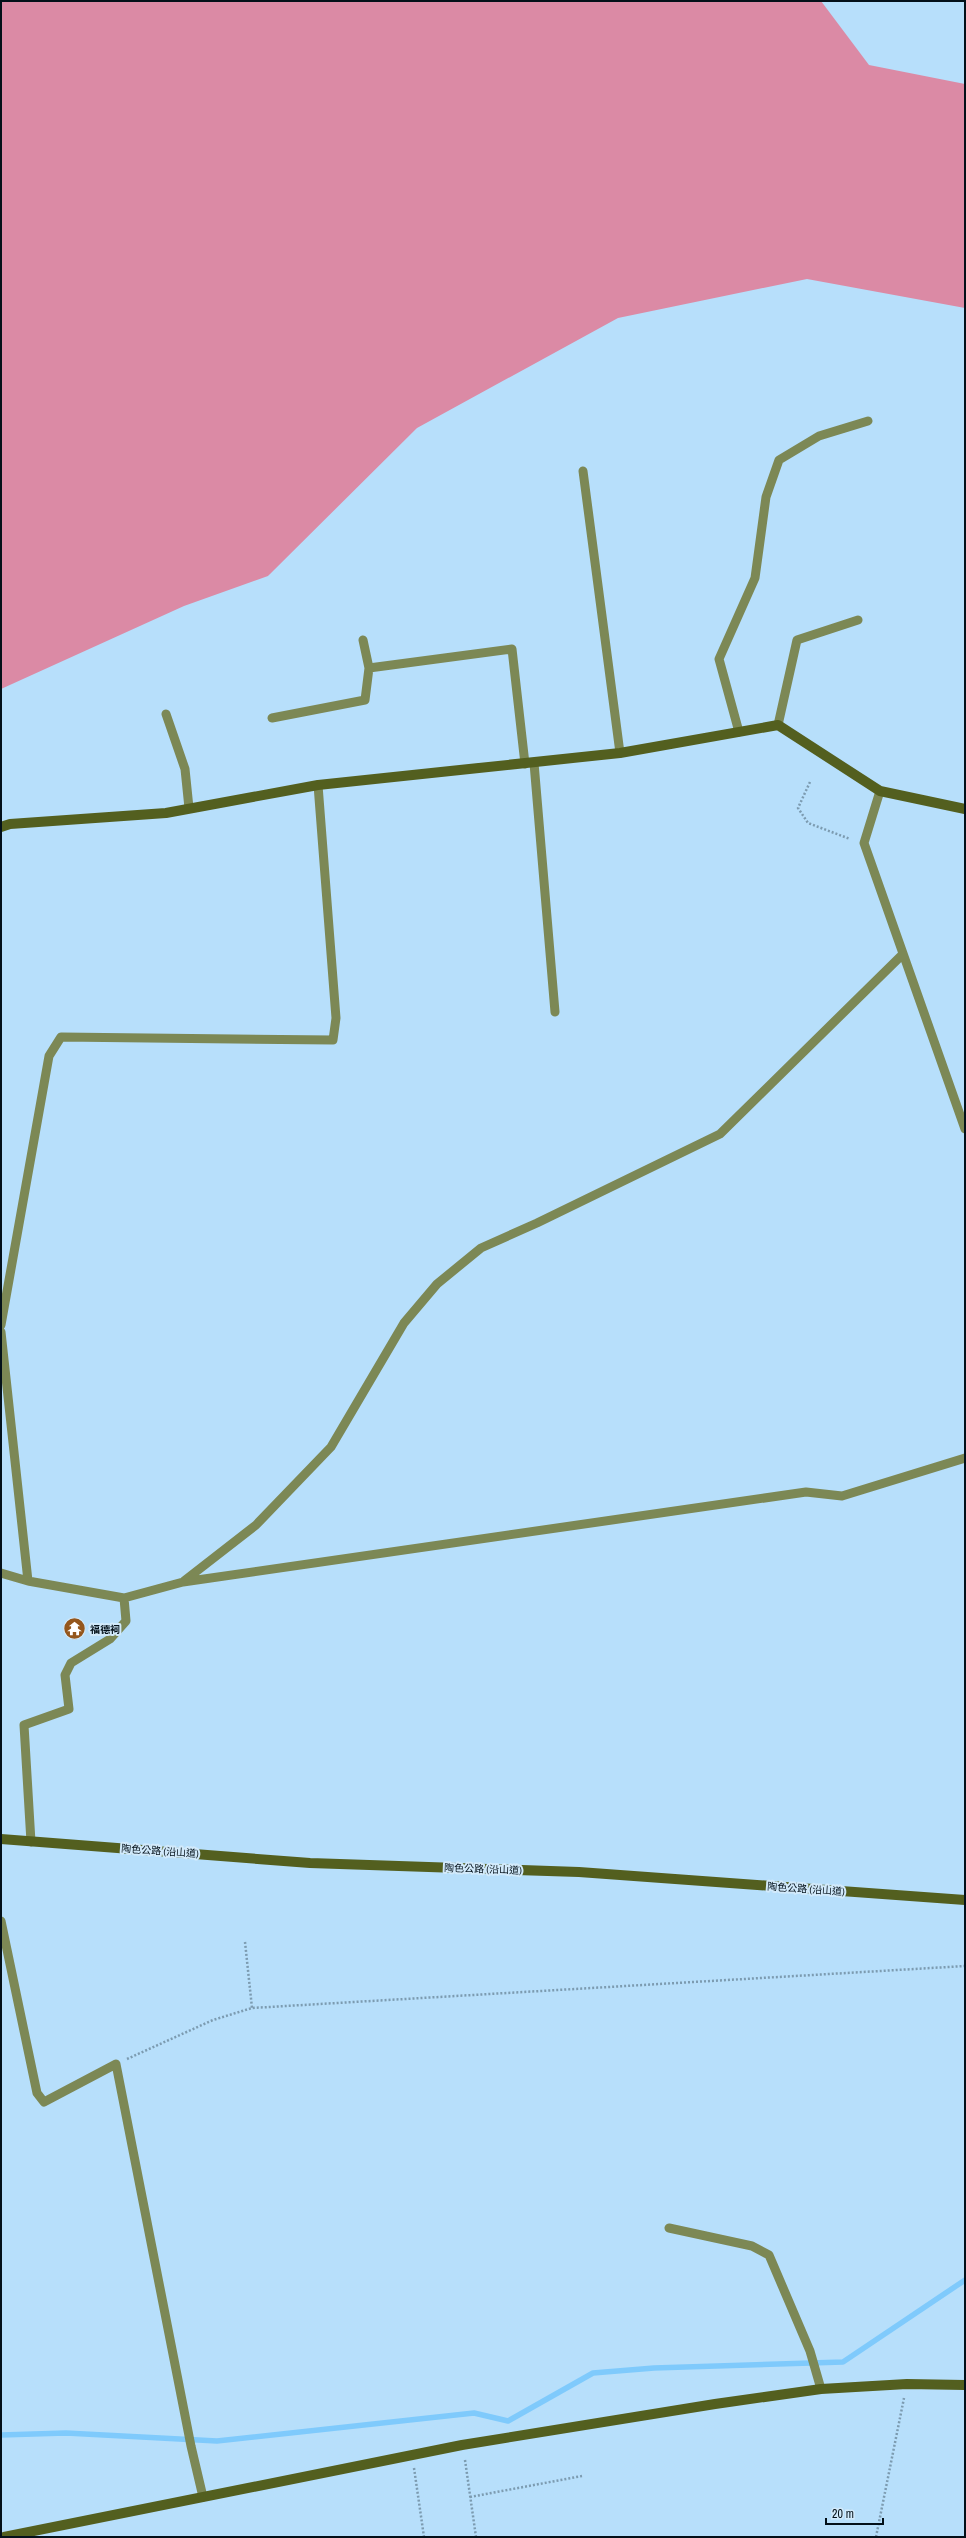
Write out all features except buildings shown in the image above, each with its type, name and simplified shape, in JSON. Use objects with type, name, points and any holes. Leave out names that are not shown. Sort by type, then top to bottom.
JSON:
[{"type":"street","points":[[1,827],[10,824],[166,813],[318,785],[529,764],[620,753],[778,725],[880,791],[965,809]]},
{"type":"street","name":"陶色公路 (沿山道)","points":[[1,1839],[310,1863],[579,1872],[965,1900]]},
{"type":"street","points":[[4,2537],[412,2457],[462,2445],[821,2389],[907,2384],[965,2385]]},
{"type":"lane","points":[[739,732],[719,659],[755,578],[766,498],[779,460],[819,436],[868,422]]},
{"type":"lane","points":[[583,471],[620,753]]},
{"type":"lane","points":[[778,725],[797,640],[858,620]]},
{"type":"lane","points":[[272,718],[365,700],[369,668],[363,640]]},
{"type":"lane","points":[[369,668],[512,649],[529,764],[555,1012]]},
{"type":"lane","points":[[166,714],[185,769],[189,808]]},
{"type":"lane","points":[[1,1325],[49,1056],[61,1037],[333,1040],[336,1018],[318,785]]},
{"type":"lane","points":[[880,791],[864,843],[902,955],[965,1129]]},
{"type":"lane","points":[[182,1582],[256,1525],[331,1447],[404,1323],[437,1284],[481,1248],[537,1223],[720,1134],[902,955]]},
{"type":"lane","points":[[1,1332],[28,1581]]},
{"type":"lane","points":[[1,1573],[28,1581],[124,1598],[182,1582],[806,1492],[842,1496],[965,1458]]},
{"type":"lane","points":[[30,1842],[24,1725],[70,1709],[65,1675],[71,1663],[110,1639],[126,1621],[124,1598]]},
{"type":"lane","points":[[1,1921],[37,2093],[44,2102],[116,2064],[191,2446],[203,2497]]},
{"type":"lane","points":[[668,2228],[752,2246],[769,2255],[810,2351],[821,2389]]},
{"type":"path","points":[[810,782],[798,808],[808,823],[864,843]]},
{"type":"path","points":[[245,1942],[252,2008]]},
{"type":"path","points":[[116,2064],[213,2020],[252,2008],[965,1966]]},
{"type":"path","points":[[876,2537],[907,2384]]},
{"type":"path","points":[[462,2445],[476,2537]]},
{"type":"path","points":[[412,2457],[424,2537]]},
{"type":"path","points":[[470,2497],[582,2476]]},
{"type":"shaded area","points":[[1,1],[821,1],[869,65],[965,84],[965,308],[807,279],[618,318],[417,428],[268,576],[184,606],[1,689]]},
{"type":"waterway","points":[[1,2435],[66,2433],[217,2441],[474,2413],[508,2421],[593,2373],[654,2368],[843,2362],[965,2280]]},
{"type":"place","name":"福德祠","points":[[75,1629]]}]
